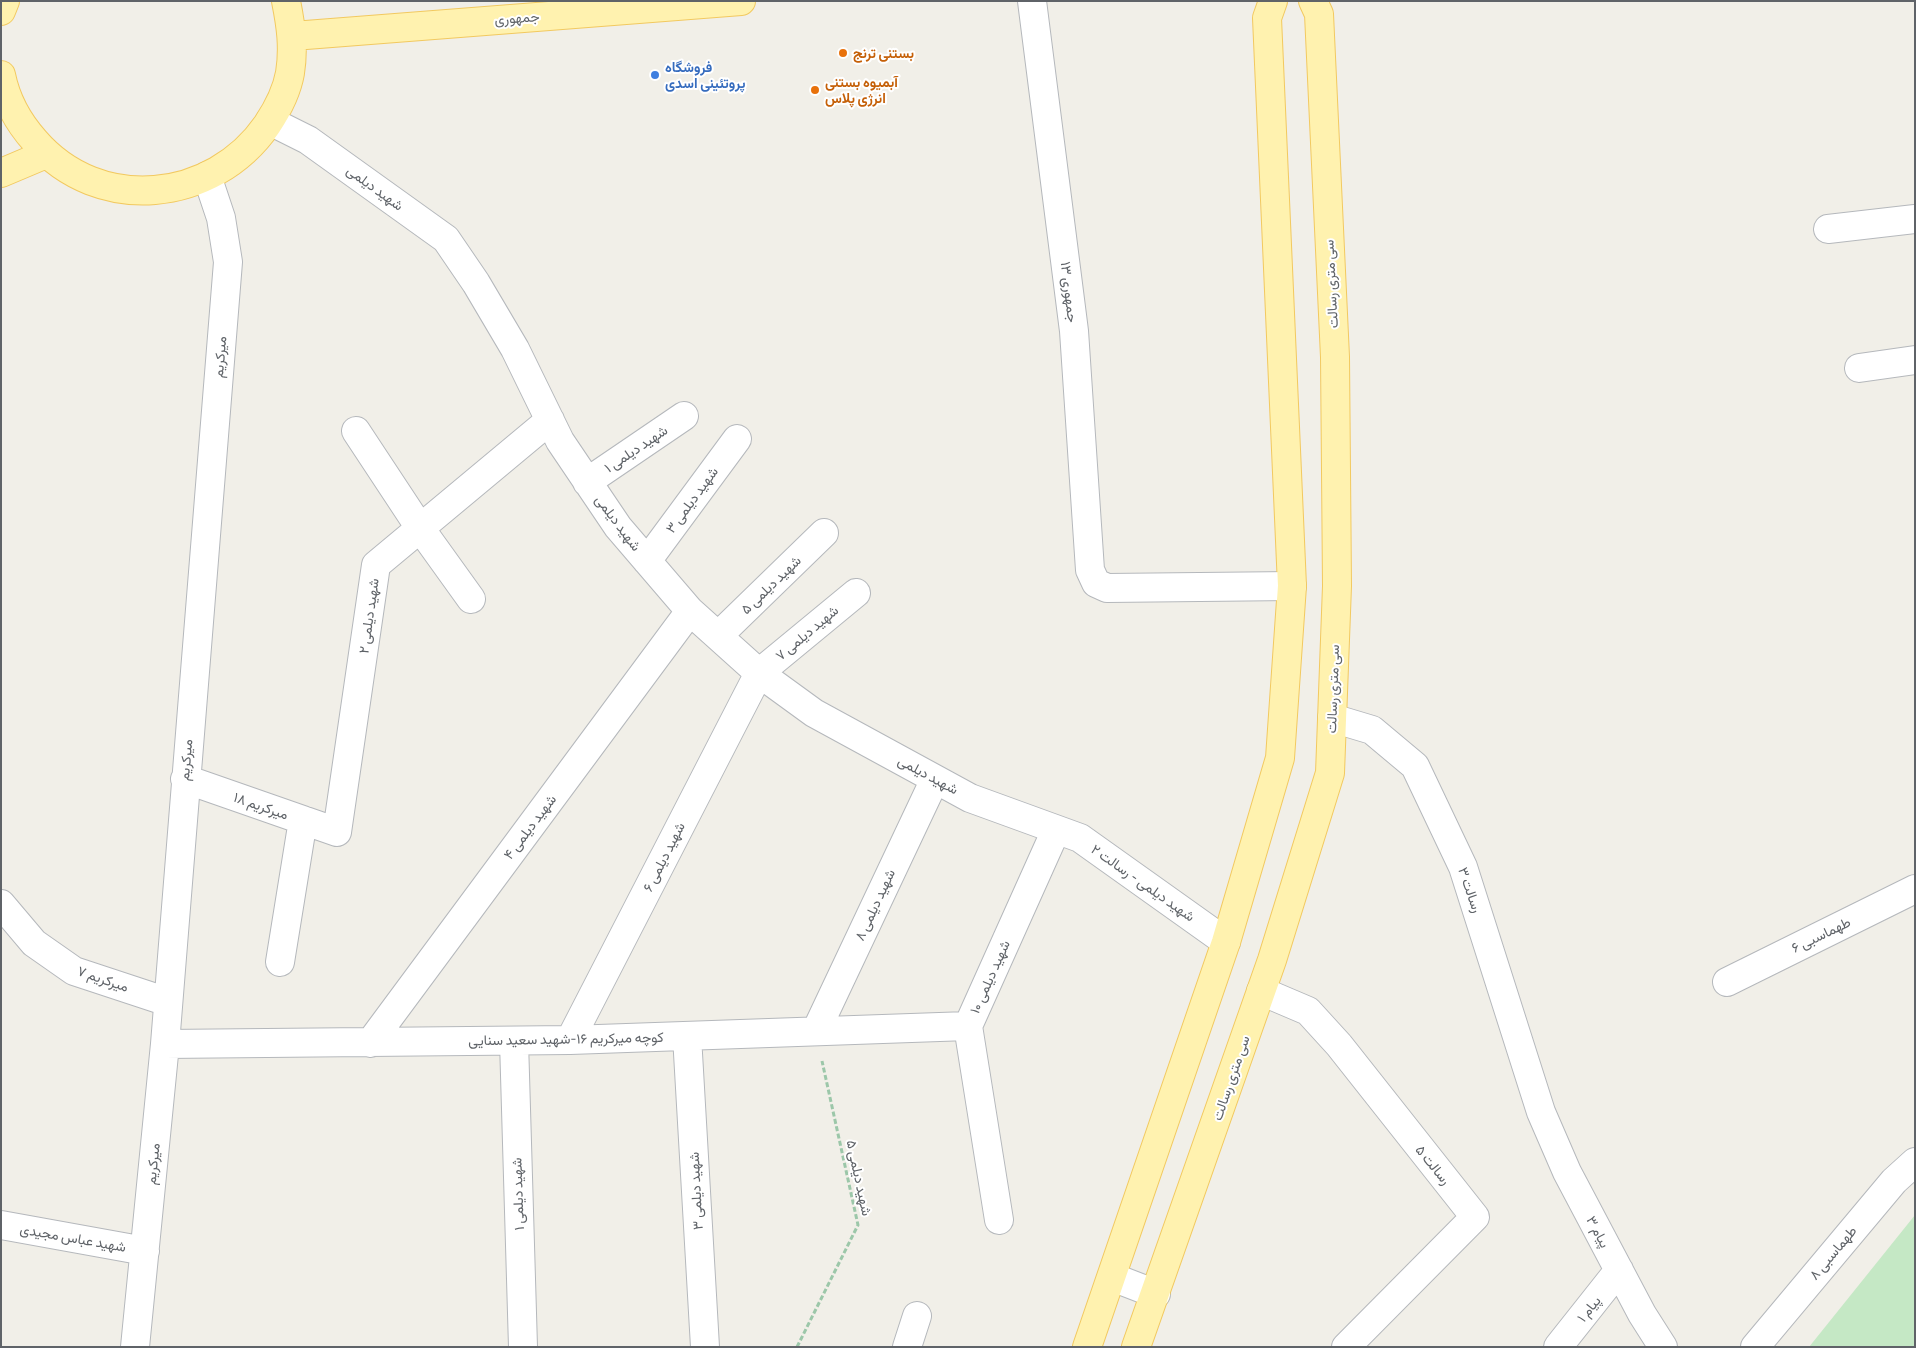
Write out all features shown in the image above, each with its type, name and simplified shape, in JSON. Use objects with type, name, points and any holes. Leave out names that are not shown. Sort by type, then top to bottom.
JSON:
[{"type":"main road","points":[[1,10],[5,1]]},
{"type":"main road","points":[[2,86],[21,124],[46,154],[78,175],[114,188],[152,191],[191,184],[226,167],[255,142],[277,110],[290,74],[293,36],[286,1]]},
{"type":"main road","name":"جمهوری","points":[[293,36],[740,1]]},
{"type":"main road","points":[[1087,1347],[1226,942],[1280,758],[1292,586],[1267,18],[1273,1]]},
{"type":"main road","name":"سی متری رسالت","points":[[1136,1347],[1261,991],[1330,773],[1337,586],[1335,357],[1319,14],[1313,1]]},
{"type":"main road","points":[[1,173],[46,154]]},
{"type":"street","name":"۱۳ جمهوری","points":[[1032,1],[1074,331],[1090,570],[1096,582],[1107,588],[1292,586]]},
{"type":"street","name":"شهید دیلمی","points":[[270,121],[308,140],[446,240],[476,283],[515,348],[560,441],[618,527],[690,611],[759,674],[814,713],[970,798],[1056,830]]},
{"type":"street","name":"میرکریم","points":[[135,1347],[165,1044],[228,262],[221,218],[208,176]]},
{"type":"street","points":[[1828,229],[1915,218]]},
{"type":"street","points":[[1858,368],[1915,360]]},
{"type":"street","name":"۱ شهید دیلمی","points":[[588,482],[684,416]]},
{"type":"street","name":"۲ شهید دیلمی","points":[[338,832],[376,565],[550,420]]},
{"type":"street","points":[[356,431],[420,528],[471,599]]},
{"type":"street","name":"۳ شهید دیلمی","points":[[647,561],[737,438]]},
{"type":"street","name":"۵ شهید دیلمی","points":[[718,636],[824,533]]},
{"type":"street","name":"۷ شهید دیلمی","points":[[759,674],[856,593]]},
{"type":"street","name":"۴ شهید دیلمی","points":[[370,1043],[690,611]]},
{"type":"street","name":"۶ شهید دیلمی","points":[[570,1040],[759,674]]},
{"type":"street","name":"۳ رسالت","points":[[1332,718],[1372,730],[1415,766],[1463,867],[1541,1112]]},
{"type":"street","name":"۸ شهید دیلمی","points":[[816,1032],[935,779]]},
{"type":"street","name":"۱۸ میرکریم","points":[[185,780],[338,832]]},
{"type":"street","points":[[280,962],[303,820]]},
{"type":"street","name":"شهید دیلمی - رسالت ۲","points":[[1056,830],[1080,838],[1226,942]]},
{"type":"street","name":"۱۰ شهید دیلمی","points":[[999,1220],[968,1026],[1056,830]]},
{"type":"street","name":"۶ طهماسبی","points":[[1727,982],[1915,889]]},
{"type":"street","name":"۷ میرکریم","points":[[1,904],[34,943],[74,971],[168,1002]]},
{"type":"street","name":"۵ رسالت","points":[[1261,991],[1308,1011],[1339,1045],[1475,1217],[1346,1347]]},
{"type":"street","name":"کوچه میرکریم ۱۶-شهید سعید سنایی","points":[[165,1044],[570,1040],[968,1026]]},
{"type":"street","name":"شهید دیلمی ۳","points":[[687,1036],[705,1347]]},
{"type":"street","name":"شهید دیلمی ۱","points":[[514,1041],[523,1347]]},
{"type":"street","name":"۳ پیام","points":[[1541,1112],[1567,1172],[1642,1314],[1663,1347]]},
{"type":"street","name":"۸ طهماسبی","points":[[1755,1347],[1894,1181],[1915,1162]]},
{"type":"street","name":"شهید عباس مجیدی","points":[[1,1225],[145,1251]]},
{"type":"street","name":"۱ پیام","points":[[1558,1347],[1619,1270]]},
{"type":"street","points":[[1112,1277],[1156,1294]]},
{"type":"street","points":[[907,1347],[917,1316]]},
{"type":"path","name":"شهید دیلمی ۵","points":[[797,1347],[858,1225],[816,1032]]},
{"type":"green space","points":[[1915,1215],[1915,1346],[1809,1347]]},
{"type":"place","name":"بستنی ترنج","points":[[843,53]]},
{"type":"place","name":"فروشگاه پروتئینی اسدی","points":[[655,75]]},
{"type":"place","name":"آبمیوه بستنی انرژی پلاس","points":[[815,90]]}]
